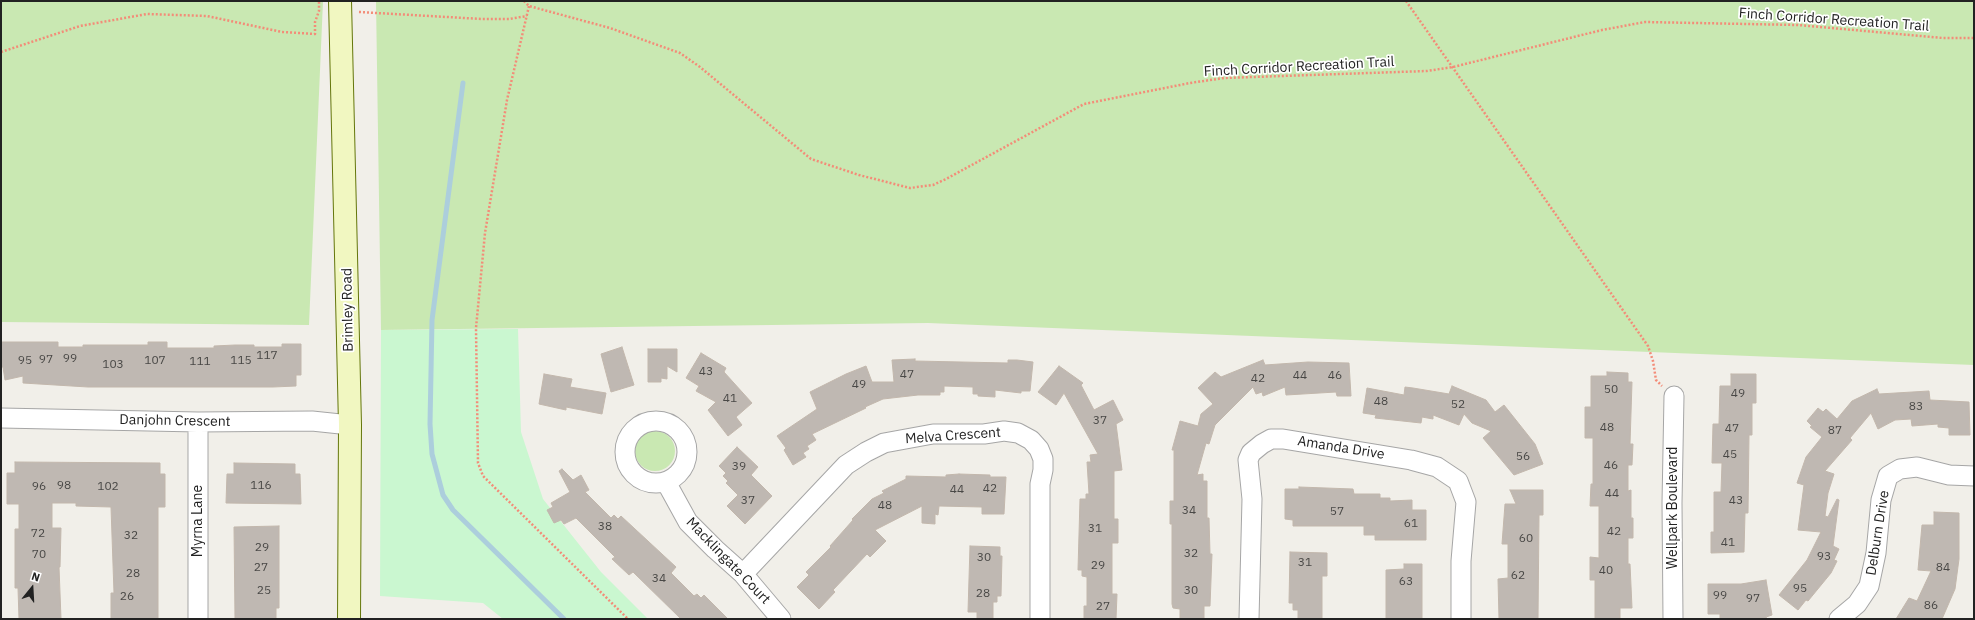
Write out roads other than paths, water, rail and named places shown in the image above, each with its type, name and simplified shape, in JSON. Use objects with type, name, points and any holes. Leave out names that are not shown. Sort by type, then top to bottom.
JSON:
[{"type":"main road","name":"Brimley Road","points":[[340,7],[350,425],[349,619]]},
{"type":"street","name":"Wellpark Boulevard","points":[[1673,619],[1672,502],[1674,396]]},
{"type":"street","name":"Danjohn Crescent","points":[[1,418],[198,422],[312,422],[350,425]]},
{"type":"street","name":"Myrna Lane","points":[[198,422],[198,619]]},
{"type":"street","name":"Melva Crescent","points":[[743,574],[846,465],[866,452],[884,443],[927,435],[984,434],[1004,431],[1018,433],[1031,440],[1039,449],[1043,459],[1043,470],[1040,484],[1040,619]]},
{"type":"street","name":"Amanda Drive","points":[[1249,619],[1252,499],[1248,460],[1251,453],[1271,439],[1283,439],[1411,460],[1437,467],[1458,482],[1466,502],[1461,562],[1460,619]]},
{"type":"street","name":"Delburn Drive","points":[[1839,619],[1857,604],[1869,586],[1876,553],[1881,500],[1888,476],[1900,469],[1917,467],[1949,475],[1974,476]]},
{"type":"street","name":"Macklingate Court","points":[[666,482],[688,522],[743,574],[781,619]]},
{"type":"waterway","points":[[463,83],[432,320],[430,424],[432,454],[443,495],[453,510],[564,619]]}]
